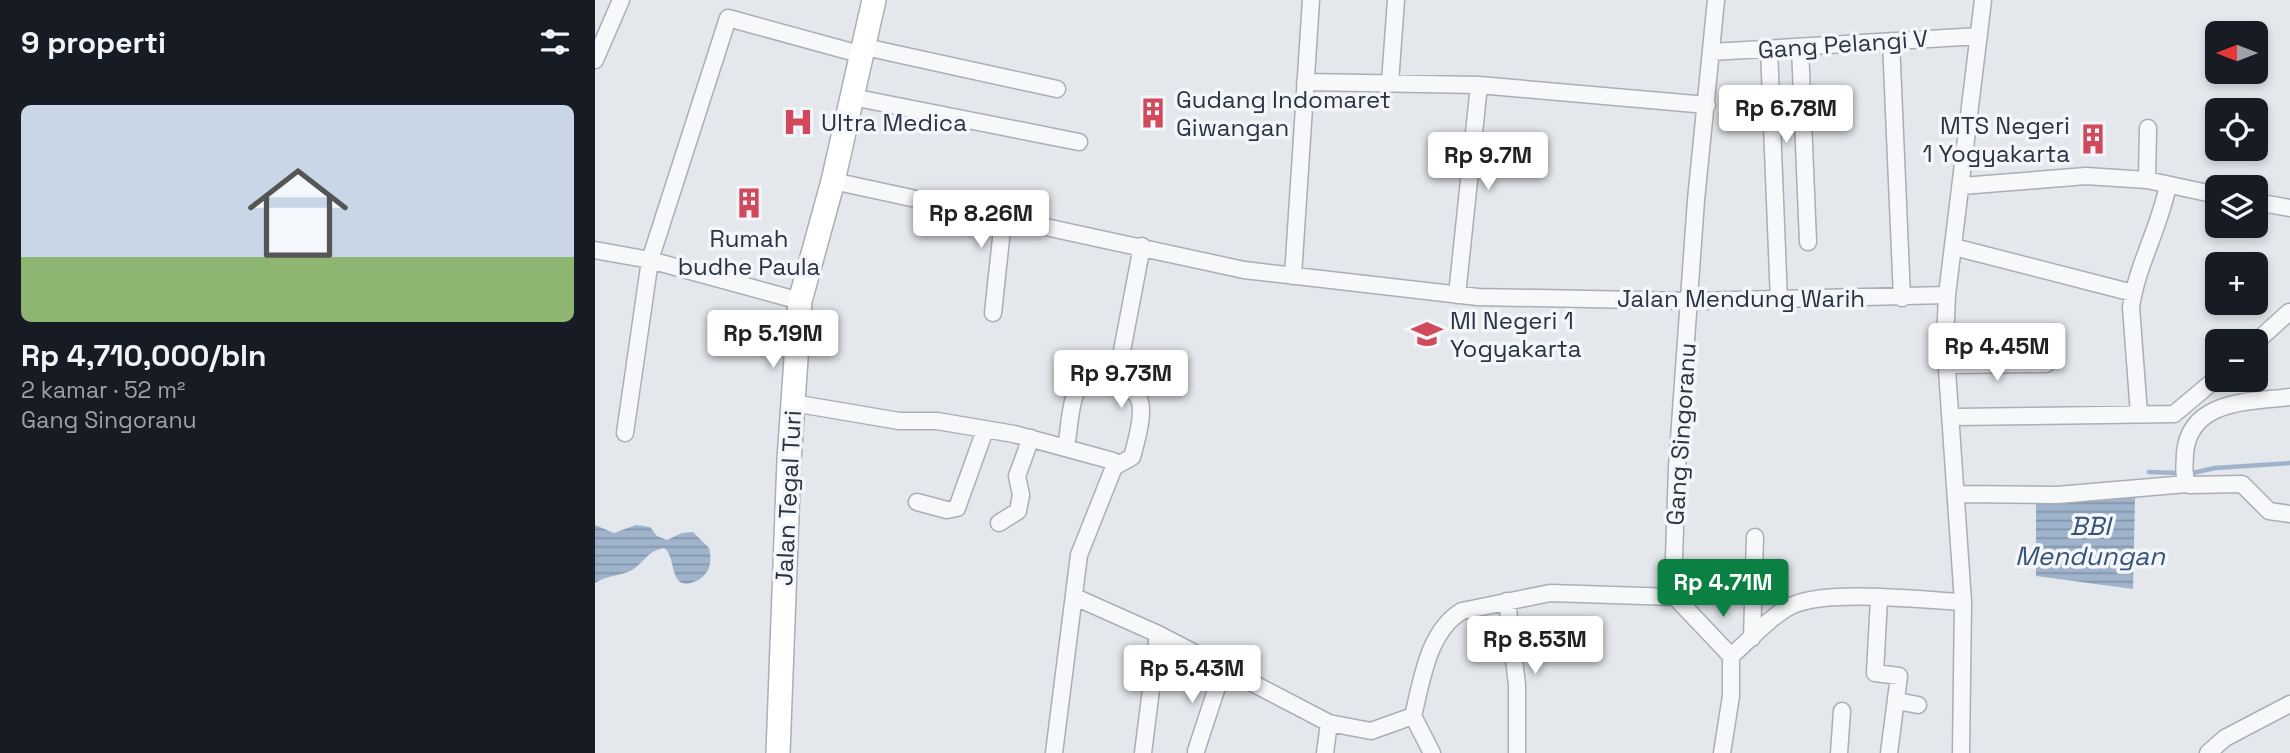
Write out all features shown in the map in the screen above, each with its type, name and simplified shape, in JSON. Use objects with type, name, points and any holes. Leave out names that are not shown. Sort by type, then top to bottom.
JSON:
[{"type":"main road","name":"Jalan Tegal Turi","points":[[778,753],[800,300],[833,181],[874,0]]},
{"type":"street","points":[[595,60],[601,32],[621,0]]},
{"type":"street","points":[[1293,276],[1311,0]]},
{"type":"street","points":[[1390,83],[1396,0]]},
{"type":"street","name":"Gang Singoranu","points":[[1675,597],[1677,467],[1696,200],[1716,0]]},
{"type":"street","points":[[1961,753],[1963,601],[1948,365],[1947,295],[1962,186],[1976,36],[1983,0]]},
{"type":"street","points":[[625,433],[649,260],[728,18],[864,51],[1057,89]]},
{"type":"street","name":"Gang Pelangi V","points":[[1712,52],[1976,36]]},
{"type":"street","points":[[1891,41],[1902,298]]},
{"type":"street","points":[[1800,47],[1808,242]]},
{"type":"street","points":[[1769,49],[1779,301]]},
{"type":"street","points":[[1305,82],[1479,85],[1707,105]]},
{"type":"street","points":[[1457,295],[1479,85]]},
{"type":"street","points":[[852,97],[1079,142]]},
{"type":"street","points":[[2147,180],[2148,128]]},
{"type":"street","points":[[1962,186],[2087,176],[2147,180],[2205,193]]},
{"type":"street","name":"Jalan Mendung Warih","points":[[833,181],[1003,220],[1142,246],[1244,270],[1457,295],[1690,302],[1947,295]]},
{"type":"street","points":[[2139,414],[2131,344],[2133,293],[2155,238],[2168,185]]},
{"type":"street","points":[[2268,204],[2290,208]]},
{"type":"street","points":[[993,313],[1003,220]]},
{"type":"street","points":[[1066,447],[1079,387],[1089,376],[1114,366],[1121,356],[1142,246]]},
{"type":"street","points":[[1954,247],[2133,293]]},
{"type":"street","points":[[595,250],[649,260],[800,300]]},
{"type":"street","points":[[2268,332],[2290,314]]},
{"type":"street","points":[[1948,365],[2046,364]]},
{"type":"street","points":[[1054,753],[1078,561],[1114,467],[1132,457],[1140,407],[1137,396],[1124,385],[1114,366]]},
{"type":"street","points":[[1953,417],[2174,414],[2205,388]]},
{"type":"street","points":[[2186,476],[2191,432],[2210,411],[2232,404],[2290,397]]},
{"type":"street","points":[[793,403],[899,421],[937,421],[1031,438],[1110,460],[1114,467]]},
{"type":"street","points":[[918,502],[947,510],[957,508],[985,430]]},
{"type":"street","points":[[999,523],[1017,511],[1021,495],[1017,476],[1031,438]]},
{"type":"street","points":[[1958,494],[2057,495],[2186,476],[2242,484],[2269,511],[2290,514]]},
{"type":"street","points":[[1752,638],[1755,537]]},
{"type":"street","points":[[1432,753],[1413,716],[1434,641],[1450,618],[1480,605],[1550,593],[1675,597],[1731,656],[1731,695],[1722,753]]},
{"type":"street","points":[[1075,597],[1158,634],[1329,723],[1371,732],[1413,716]]},
{"type":"street","points":[[1731,656],[1783,611],[1801,602],[1879,599],[1963,601]]},
{"type":"street","points":[[1879,599],[1875,673],[1899,676],[1889,753]]},
{"type":"street","points":[[1507,601],[1517,685],[1517,753]]},
{"type":"street","points":[[1143,753],[1158,634]]},
{"type":"street","points":[[1196,751],[1223,669]]},
{"type":"street","points":[[1897,701],[1918,705]]},
{"type":"street","points":[[2208,753],[2225,738],[2290,704]]},
{"type":"street","points":[[1839,753],[1842,711]]},
{"type":"street","points":[[1325,753],[1329,723]]},
{"type":"water","name":"BBI Mendungan","points":[[2135,497],[2133,589],[2036,576],[2036,502]]},
{"type":"water","points":[[595,525],[614,533],[636,525],[650,527],[657,536],[667,540],[682,533],[693,532],[709,548],[708,570],[698,580],[687,584],[681,582],[664,548],[650,554],[632,570],[595,583]]},
{"type":"waterway","points":[[2188,474],[2215,468],[2290,463]]},
{"type":"waterway","points":[[2149,472],[2180,473]]},
{"type":"place","name":"Gudang Indomaret Giwangan","points":[[1153,113]]},
{"type":"place","name":"Ultra Medica","points":[[798,122]]},
{"type":"place","name":"MTS Negeri 1 Yogyakarta","points":[[2093,139]]},
{"type":"place","name":"Rumah budhe Paula","points":[[749,203]]},
{"type":"place","name":"MI Negeri 1 Yogyakarta","points":[[1427,334]]}]
